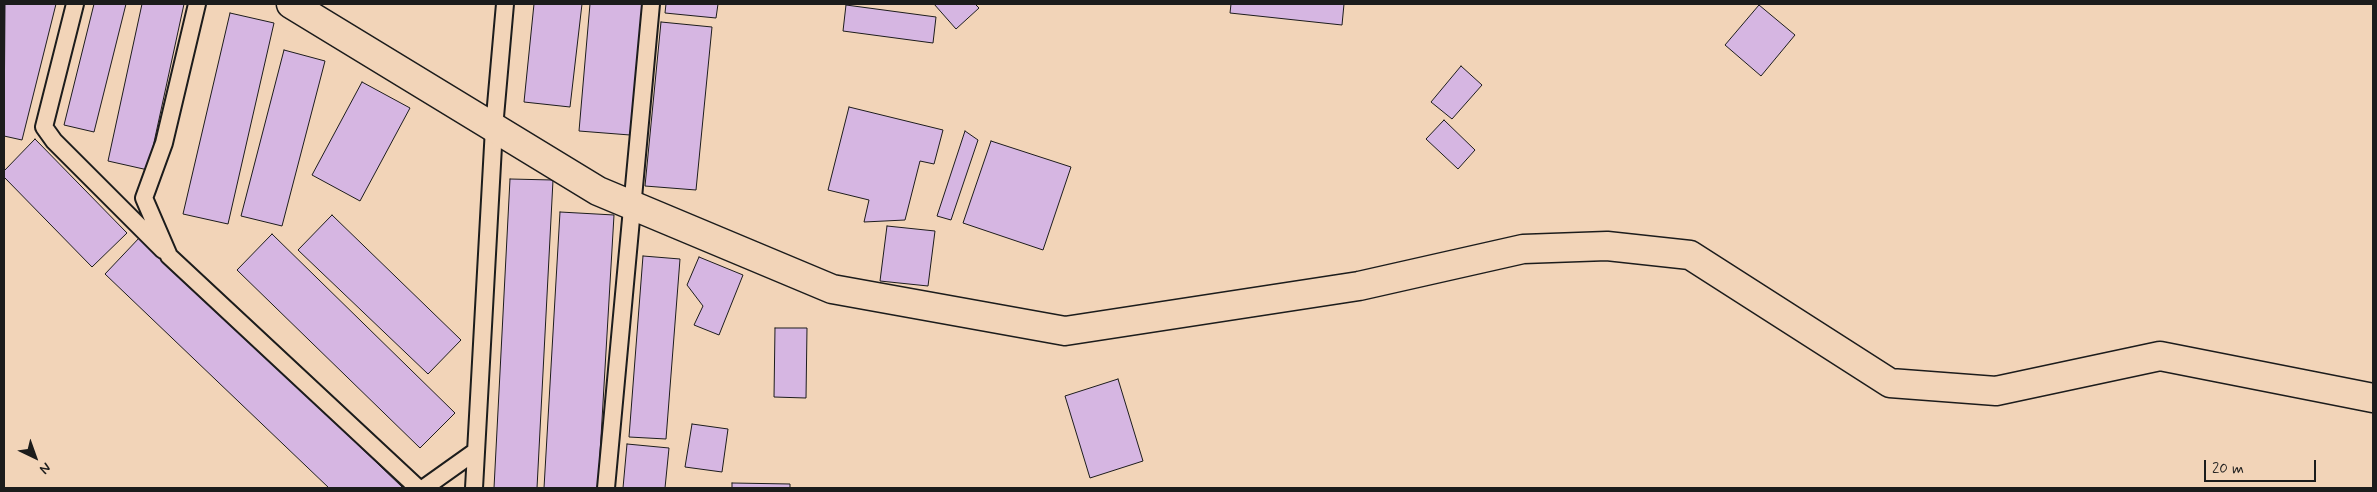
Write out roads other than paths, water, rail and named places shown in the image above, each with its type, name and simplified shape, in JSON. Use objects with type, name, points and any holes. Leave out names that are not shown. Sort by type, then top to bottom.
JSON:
[{"type":"street","points":[[291,4],[598,191],[832,289],[1065,331],[1359,286],[1523,249],[1607,246],[1690,255],[1890,383],[1996,391],[2160,356],[2373,398]]},
{"type":"lane","points":[[74,4],[44,127],[54,141],[169,256],[418,488]]},
{"type":"lane","points":[[169,256],[144,198],[164,143],[197,4]]},
{"type":"lane","points":[[474,488],[494,128],[505,4]]},
{"type":"lane","points":[[606,488],[651,4]]},
{"type":"lane","points":[[424,488],[476,451]]}]
